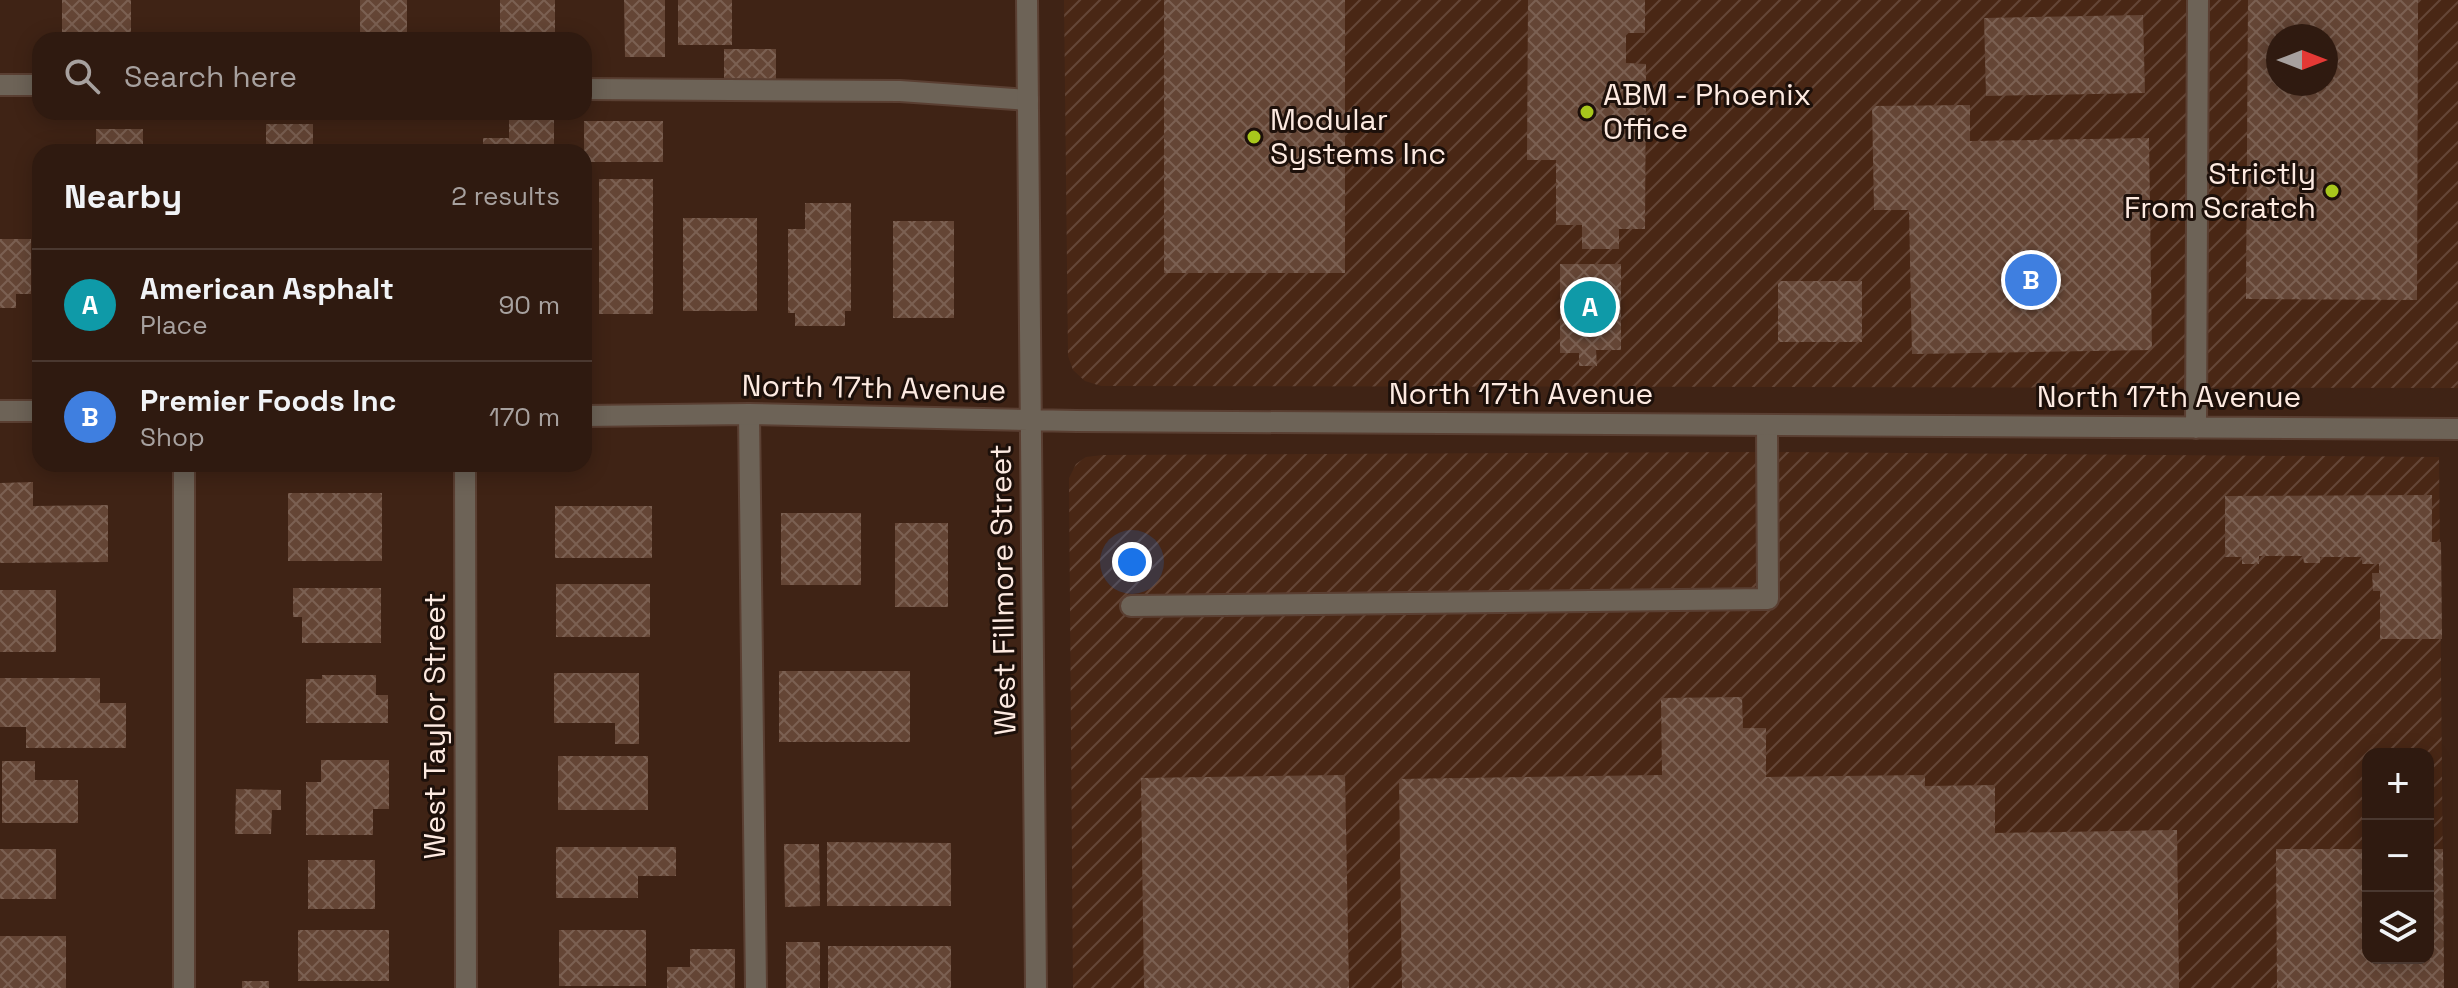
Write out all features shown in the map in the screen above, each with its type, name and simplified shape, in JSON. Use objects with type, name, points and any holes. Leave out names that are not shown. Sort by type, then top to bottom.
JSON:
[{"type":"street","name":"West Fillmore Street","points":[[1027,0],[1036,988]]},
{"type":"street","points":[[2196,428],[2198,0]]},
{"type":"street","points":[[0,85],[32,85]]},
{"type":"street","points":[[592,89],[900,91],[1028,100]]},
{"type":"street","points":[[0,411],[32,411]]},
{"type":"street","points":[[749,414],[756,988]]},
{"type":"street","name":"North 17th Avenue","points":[[592,416],[749,414],[1031,421],[2458,429]]},
{"type":"street","points":[[1131,606],[1768,599],[1767,425]]},
{"type":"street","points":[[184,472],[184,988]]},
{"type":"street","name":"West Taylor Street","points":[[465,472],[466,988]]},
{"type":"shaded area","points":[[1064,0],[2458,0],[2458,388],[1101,386],[1085,381],[1073,370],[1068,356]]},
{"type":"shaded area","points":[[1766,452],[2439,457],[2444,988],[1073,988],[1069,478],[1076,464],[1086,457]]},
{"type":"building","points":[[62,0],[131,0],[131,32],[62,32]]},
{"type":"building","points":[[360,0],[407,0],[407,32],[360,32]]},
{"type":"building","points":[[500,0],[555,0],[555,32],[500,32]]},
{"type":"building","points":[[624,0],[665,0],[665,57],[625,57]]},
{"type":"building","points":[[678,0],[732,0],[732,45],[678,45]]},
{"type":"building","name":"Modular Systems Inc","points":[[1164,0],[1345,0],[1345,273],[1164,273]]},
{"type":"building","name":"ABM - Phoenix Office","points":[[1528,0],[1645,0],[1645,33],[1626,33],[1626,63],[1646,64],[1645,229],[1619,229],[1619,249],[1582,249],[1582,225],[1556,225],[1556,160],[1527,160]]},
{"type":"building","name":"Strictly From Scratch","points":[[2248,0],[2418,0],[2417,300],[2246,299]]},
{"type":"building","points":[[2143,15],[2145,93],[1986,96],[1984,18]]},
{"type":"building","points":[[724,49],[776,49],[776,79],[724,79]]},
{"type":"building","points":[[1970,105],[1970,141],[2149,138],[2152,350],[1912,354],[1909,210],[1874,210],[1872,106]]},
{"type":"building","points":[[509,120],[554,120],[554,144],[483,144],[483,138],[509,138]]},
{"type":"building","points":[[584,121],[663,121],[663,162],[592,162],[592,144],[584,144]]},
{"type":"building","points":[[266,124],[313,124],[313,144],[266,144]]},
{"type":"building","points":[[96,129],[143,129],[143,144],[96,144]]},
{"type":"building","points":[[599,179],[653,179],[653,314],[599,314]]},
{"type":"building","points":[[805,203],[851,203],[851,311],[845,311],[845,326],[795,326],[795,313],[788,313],[788,229],[805,229]]},
{"type":"building","points":[[683,218],[757,218],[757,311],[683,311]]},
{"type":"building","points":[[893,221],[954,221],[954,318],[893,318]]},
{"type":"building","points":[[0,239],[31,239],[31,294],[16,294],[16,308],[0,308]]},
{"type":"building","points":[[1560,264],[1621,264],[1621,350],[1596,350],[1597,366],[1579,366],[1579,353],[1560,353]]},
{"type":"building","points":[[1778,281],[1862,281],[1862,342],[1778,342]]},
{"type":"building","points":[[33,482],[33,506],[108,505],[108,562],[0,563],[0,483]]},
{"type":"building","points":[[288,493],[382,493],[382,561],[288,561]]},
{"type":"building","points":[[2432,495],[2432,542],[2441,542],[2442,639],[2380,639],[2380,591],[2373,591],[2372,573],[2379,573],[2379,564],[2362,564],[2362,557],[2320,557],[2320,563],[2304,563],[2303,556],[2259,556],[2259,564],[2242,564],[2242,557],[2225,557],[2225,496]]},
{"type":"building","points":[[555,506],[652,506],[652,558],[555,558]]},
{"type":"building","points":[[781,513],[861,513],[861,585],[781,585]]},
{"type":"building","points":[[895,523],[948,523],[948,607],[895,607]]},
{"type":"building","points":[[556,584],[650,584],[650,637],[556,637]]},
{"type":"building","points":[[293,588],[381,588],[381,643],[302,643],[302,617],[293,617]]},
{"type":"building","points":[[0,590],[56,590],[56,652],[0,652]]},
{"type":"building","points":[[779,671],[910,671],[910,742],[779,742]]},
{"type":"building","points":[[554,673],[639,673],[639,744],[615,744],[615,723],[554,723]]},
{"type":"building","points":[[322,675],[376,675],[376,695],[388,695],[388,723],[306,723],[306,679],[322,679]]},
{"type":"building","points":[[0,678],[100,678],[100,703],[126,703],[126,748],[26,748],[26,727],[0,727]]},
{"type":"building","points":[[1742,697],[1743,728],[1766,728],[1766,777],[1925,775],[1925,786],[1995,785],[1995,833],[2177,830],[2179,988],[1402,988],[1399,779],[1662,775],[1661,698]]},
{"type":"building","points":[[558,756],[648,756],[648,810],[558,810]]},
{"type":"building","points":[[321,760],[389,760],[389,809],[373,809],[373,835],[306,835],[306,782],[321,782]]},
{"type":"building","points":[[2,761],[35,761],[35,780],[78,780],[78,823],[2,823]]},
{"type":"building","points":[[1345,775],[1349,988],[1144,988],[1141,778]]},
{"type":"building","points":[[236,789],[281,790],[281,810],[272,810],[271,834],[235,834]]},
{"type":"building","points":[[827,842],[951,843],[951,906],[827,906]]},
{"type":"building","points":[[784,844],[819,844],[820,906],[785,907]]},
{"type":"building","points":[[556,847],[676,847],[676,876],[638,876],[638,898],[556,898]]},
{"type":"building","points":[[0,849],[56,849],[56,899],[0,899]]},
{"type":"building","points":[[2276,849],[2362,849],[2362,964],[2434,964],[2434,849],[2443,849],[2444,988],[2277,988]]},
{"type":"building","points":[[308,860],[375,860],[375,909],[308,909]]},
{"type":"building","points":[[298,930],[389,930],[389,981],[298,981]]},
{"type":"building","points":[[559,930],[646,930],[646,986],[559,986]]},
{"type":"building","points":[[0,936],[66,936],[66,988],[0,988]]},
{"type":"building","points":[[786,942],[820,942],[820,988],[786,988]]},
{"type":"building","points":[[828,946],[951,946],[951,988],[828,988]]},
{"type":"building","points":[[690,949],[735,949],[735,988],[667,988],[667,967],[690,967]]},
{"type":"building","points":[[242,981],[269,981],[269,988],[242,988]]},
{"type":"place","name":"ABM - Phoenix Office","points":[[1587,112]]},
{"type":"place","name":"Modular Systems Inc","points":[[1254,137]]},
{"type":"place","name":"Strictly From Scratch","points":[[2332,191]]},
{"type":"place","name":"Premier Foods Inc","points":[[2031,280]]},
{"type":"place","name":"American Asphalt","points":[[1590,307]]}]
